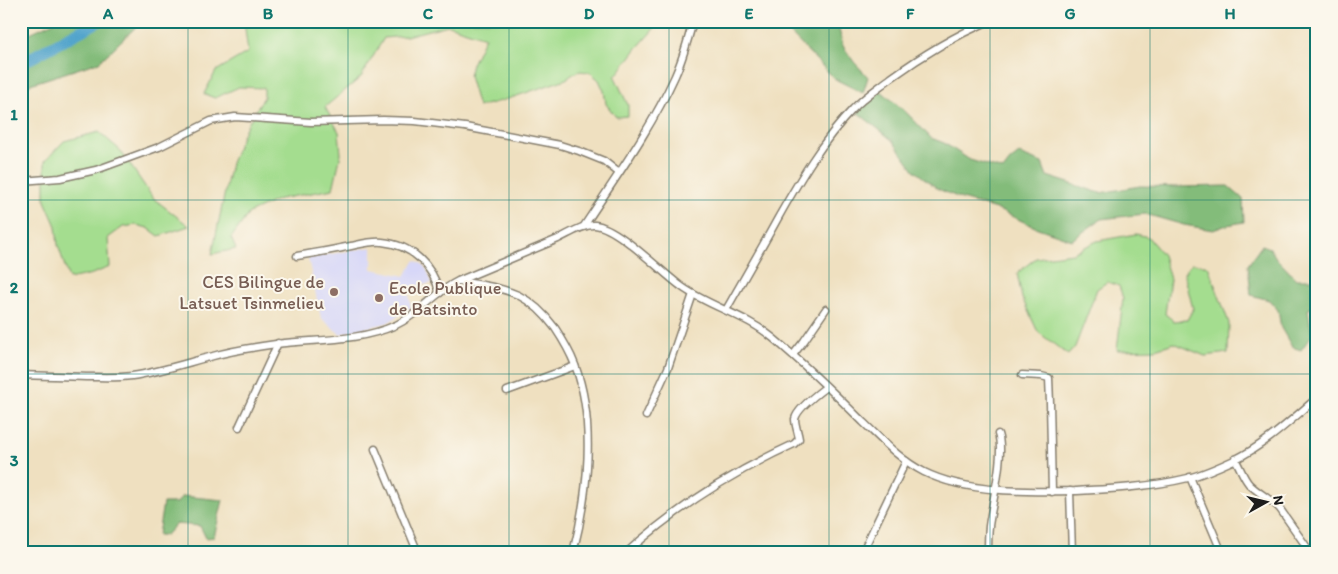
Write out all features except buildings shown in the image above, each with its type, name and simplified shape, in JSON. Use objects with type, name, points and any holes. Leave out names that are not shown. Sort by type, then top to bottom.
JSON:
[{"type":"street","points":[[584,226],[664,100],[676,74],[693,21]]},
{"type":"street","points":[[726,310],[799,180],[815,155],[853,109],[914,61],[953,38],[989,21]]},
{"type":"street","points":[[21,181],[60,178],[96,170],[159,147],[212,121],[235,117],[311,122],[415,121],[465,127],[560,145],[604,162],[619,173]]},
{"type":"street","points":[[21,375],[132,376],[235,351],[278,344],[333,340],[380,330],[406,319],[458,280],[559,239],[584,226],[595,225],[608,228],[624,239],[664,273],[693,294],[765,332],[793,355],[886,444],[906,461],[936,478],[995,489],[1052,492],[1124,488],[1190,477],[1236,459],[1257,448],[1317,398]]},
{"type":"street","points":[[297,256],[369,243],[381,242],[392,244],[423,261],[436,280],[440,293]]},
{"type":"street","points":[[458,280],[488,286],[519,296],[535,307],[550,321],[562,339],[575,366],[581,385],[586,417],[587,440],[586,472],[580,526],[573,553]]},
{"type":"street","points":[[646,416],[668,368],[693,294]]},
{"type":"street","points":[[793,355],[826,309]]},
{"type":"street","points":[[239,427],[278,344]]},
{"type":"street","points":[[507,391],[575,366]]},
{"type":"street","points":[[1022,375],[1048,378],[1052,492]]},
{"type":"street","points":[[626,553],[669,517],[697,497],[794,444],[799,439],[795,421],[796,415],[826,387]]},
{"type":"street","points":[[988,553],[989,527],[1000,455],[1001,440],[998,434]]},
{"type":"street","points":[[375,449],[418,553]]},
{"type":"street","points":[[1236,459],[1245,479],[1280,508],[1310,553]]},
{"type":"street","points":[[862,553],[906,461]]},
{"type":"street","points":[[1190,477],[1222,553]]},
{"type":"street","points":[[1070,491],[1072,553]]},
{"type":"shaded area","points":[[372,247],[372,269],[405,276],[415,260],[427,270],[432,283],[408,288],[411,308],[387,323],[340,334],[321,318],[308,258]]},
{"type":"green space","points":[[56,21],[142,21],[99,62],[21,87],[21,37]]},
{"type":"green space","points":[[244,21],[661,21],[615,77],[628,105],[628,116],[616,117],[606,104],[604,91],[599,80],[590,72],[578,71],[566,79],[478,107],[469,76],[472,64],[485,37],[448,25],[406,36],[384,38],[361,77],[325,107],[339,132],[341,154],[333,189],[279,199],[249,213],[231,238],[236,249],[212,254],[231,163],[245,129],[264,97],[264,88],[239,87],[215,98],[204,94],[216,71],[248,52]]},
{"type":"green space","points":[[772,21],[837,21],[843,46],[868,77],[863,93],[835,79],[785,28]]},
{"type":"green space","points":[[881,91],[906,112],[931,138],[944,143],[970,160],[1003,170],[1019,154],[1042,163],[1047,176],[1100,193],[1140,186],[1228,186],[1243,199],[1244,222],[1213,230],[1184,225],[1145,214],[1101,219],[1072,240],[1035,227],[996,209],[962,199],[938,189],[915,171],[892,140],[857,112]]},
{"type":"green space","points":[[99,132],[120,150],[153,198],[189,226],[159,236],[148,228],[136,225],[123,227],[108,238],[110,267],[92,274],[69,279],[58,245],[56,226],[45,201],[45,161],[64,141]]},
{"type":"green space","points":[[1136,234],[1148,237],[1163,255],[1170,279],[1165,314],[1174,321],[1187,320],[1193,309],[1184,273],[1192,263],[1208,266],[1229,323],[1228,353],[1205,356],[1174,343],[1155,349],[1117,350],[1123,298],[1119,286],[1107,282],[1097,289],[1075,347],[1068,355],[1038,332],[1022,298],[1017,273],[1036,258],[1073,253],[1097,241]]},
{"type":"green space","points":[[1262,245],[1270,248],[1276,258],[1296,279],[1311,279],[1317,285],[1317,307],[1308,309],[1312,335],[1301,350],[1292,347],[1281,328],[1278,310],[1269,300],[1251,295],[1248,265]]},
{"type":"green space","points":[[182,496],[223,500],[214,537],[206,538],[200,526],[176,524],[166,535],[158,535],[163,503],[177,503]]},
{"type":"waterway","points":[[21,62],[99,21]]},
{"type":"place","name":"CES Bilingue de Latsuet Tsinmelieu","points":[[334,292]]},
{"type":"place","name":"Ecole Publique de Batsinto","points":[[379,298]]}]
